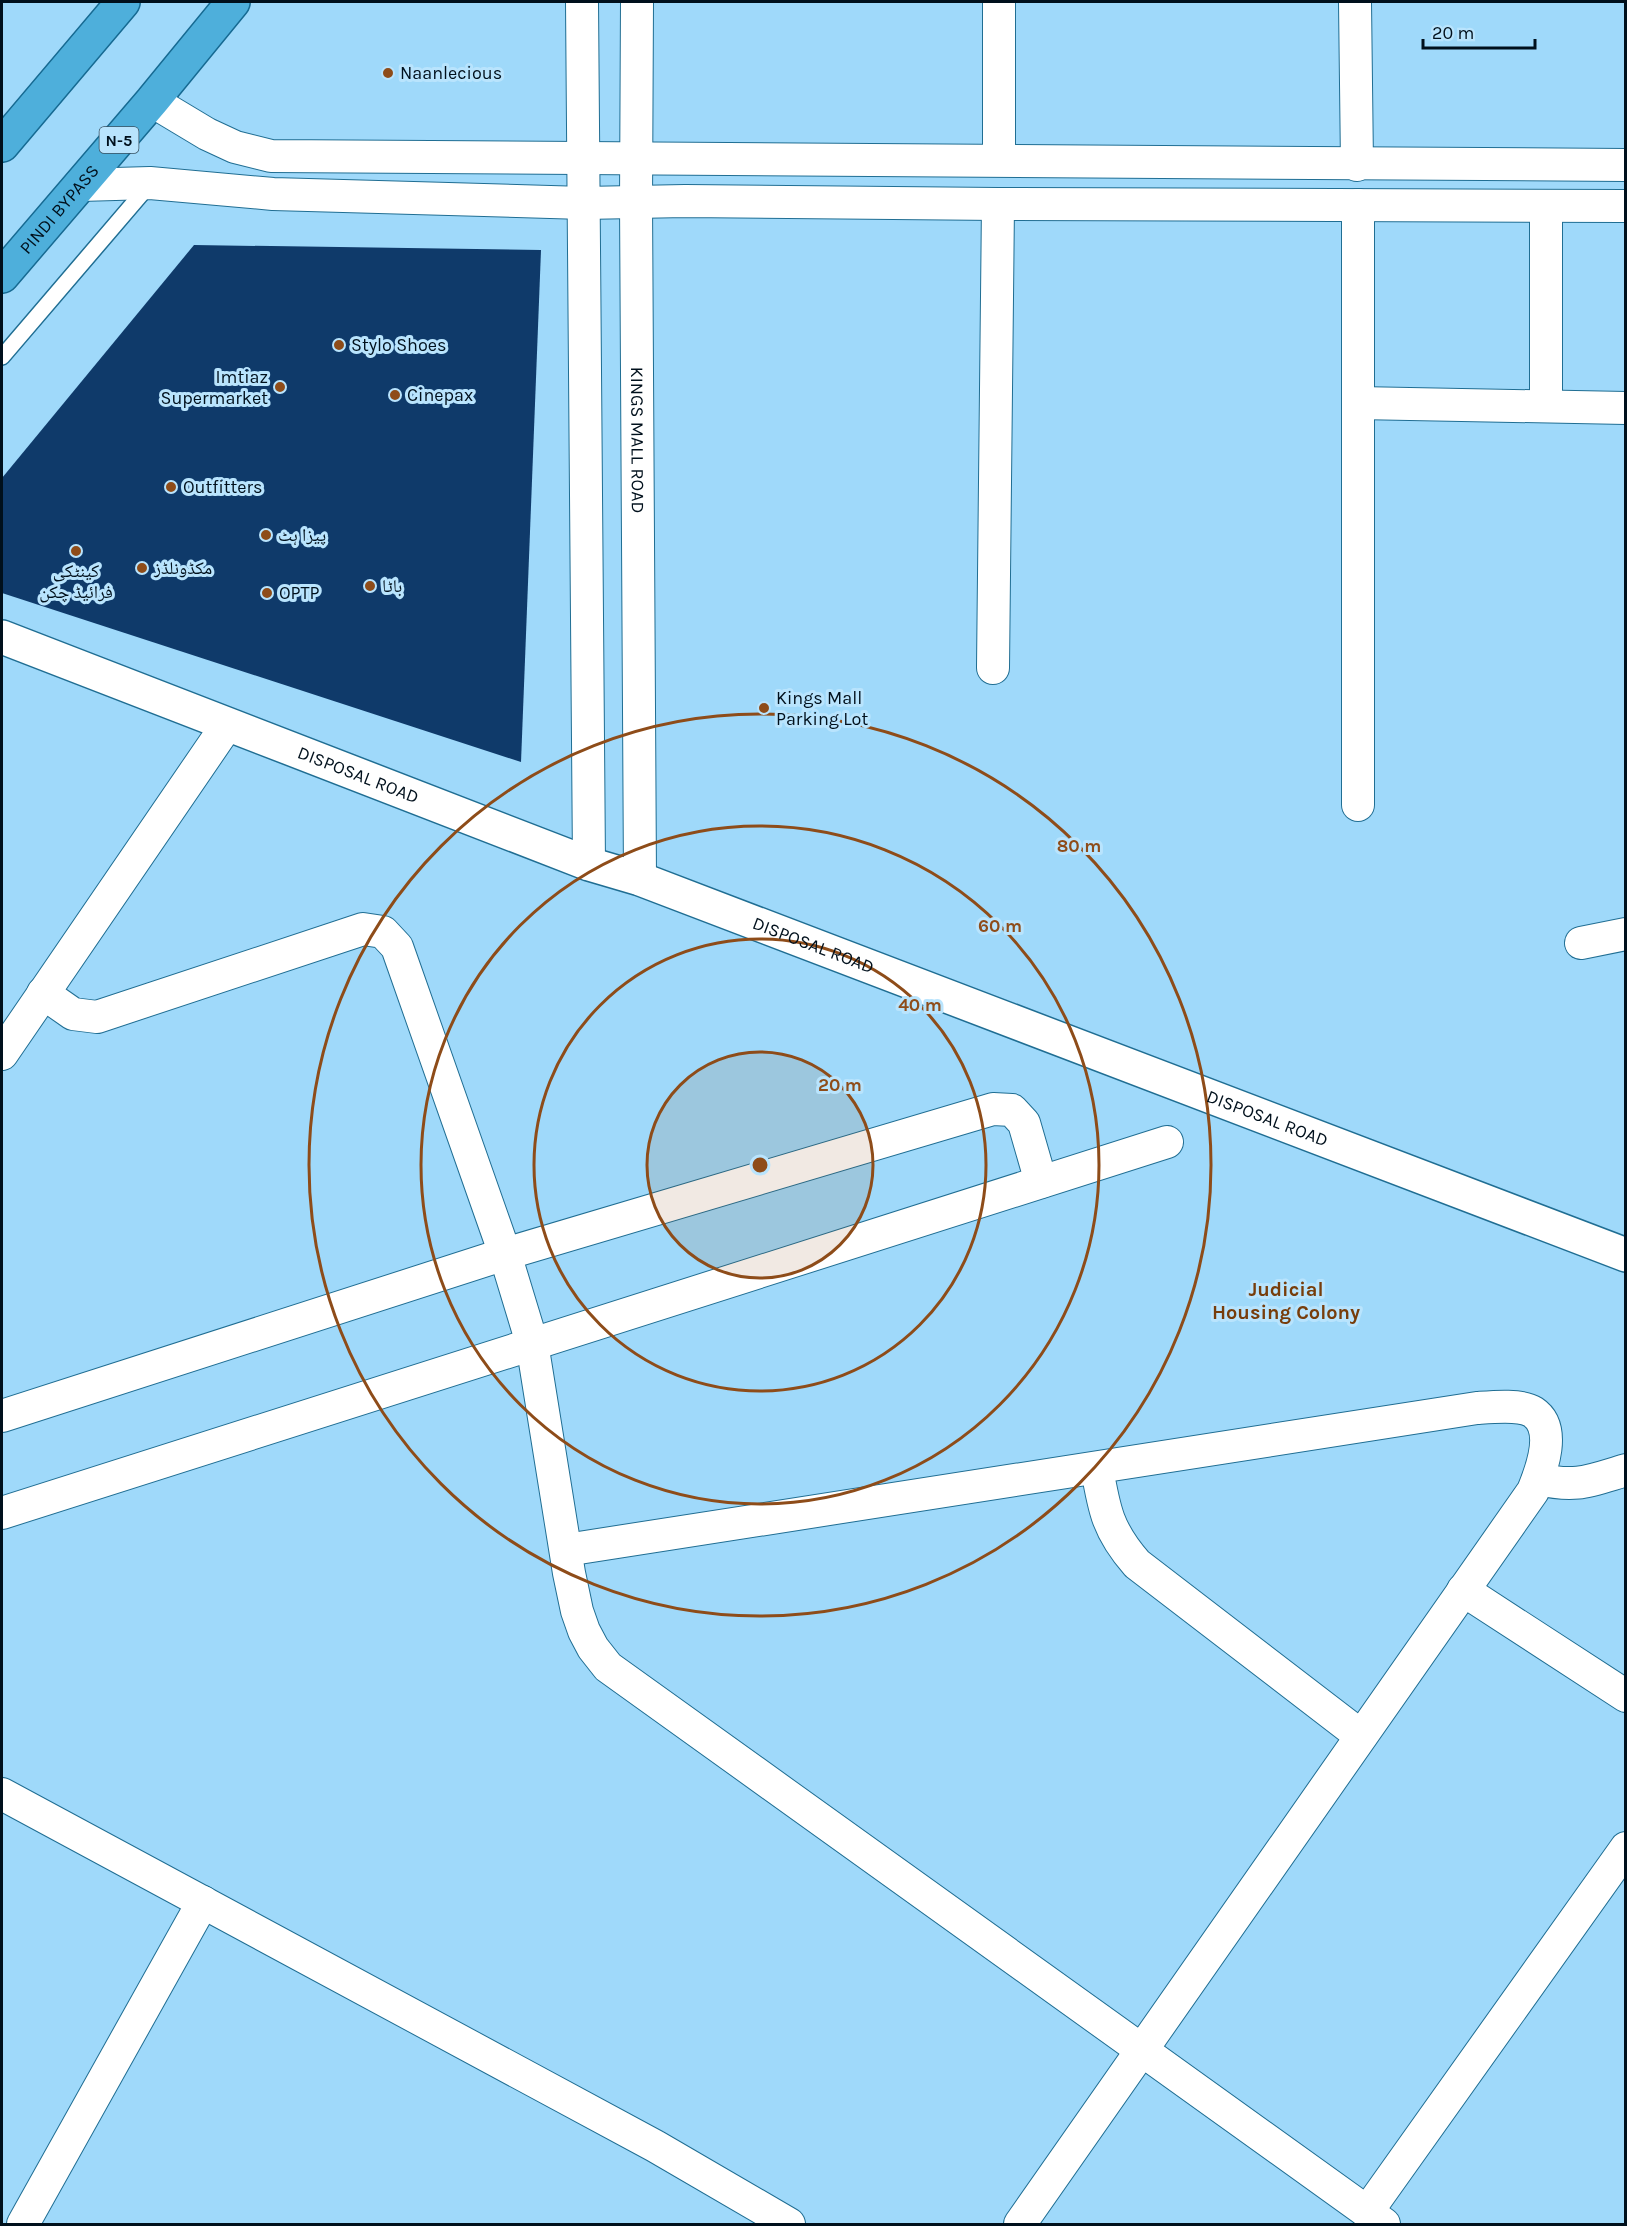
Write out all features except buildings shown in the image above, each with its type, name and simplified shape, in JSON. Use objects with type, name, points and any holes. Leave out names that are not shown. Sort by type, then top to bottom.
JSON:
[{"type":"highway","points":[[2,146],[123,2]]},
{"type":"highway","name":"PINDI BYPASS","points":[[2,276],[152,101],[233,2]]},
{"type":"street","points":[[582,2],[589,864]]},
{"type":"street","name":"KINGS MALL ROAD","points":[[637,2],[640,879]]},
{"type":"street","points":[[999,2],[999,160]]},
{"type":"street","points":[[1355,2],[1357,165]]},
{"type":"street","points":[[152,101],[207,134],[235,147],[271,156],[637,156],[1357,165],[1626,165]]},
{"type":"street","points":[[1124,162],[1124,204]]},
{"type":"street","points":[[1487,165],[1487,206]]},
{"type":"street","points":[[80,185],[150,183],[273,194],[584,203],[686,201],[1626,206]]},
{"type":"street","points":[[993,668],[998,204]]},
{"type":"street","points":[[1358,205],[1358,805]]},
{"type":"street","points":[[1546,206],[1546,406]]},
{"type":"street","points":[[1358,403],[1626,408]]},
{"type":"street","name":"DISPOSAL ROAD","points":[[2,637],[589,864],[640,879],[1626,1254]]},
{"type":"street","points":[[2,1054],[227,725]]},
{"type":"street","points":[[44,993],[73,1014],[97,1017],[363,929],[383,932],[397,948],[505,1254],[531,1343],[577,1611],[593,1648],[609,1666],[1376,2218],[1626,1848]]},
{"type":"street","points":[[1581,943],[1626,934]]},
{"type":"street","points":[[2,1416],[505,1254],[993,1109],[1012,1110],[1024,1123],[1041,1182]]},
{"type":"street","points":[[2,1513],[1167,1142]]},
{"type":"street","points":[[566,1550],[1491,1407],[1525,1408],[1532,1411],[1543,1423],[1546,1442],[1533,1491],[1020,2224]]},
{"type":"street","points":[[1096,1468],[1107,1517],[1120,1545],[1137,1564],[1361,1736]]},
{"type":"street","points":[[1538,1479],[1562,1484],[1583,1483],[1626,1470]]},
{"type":"street","points":[[1463,1590],[1626,1696]]},
{"type":"street","points":[[2,1794],[655,2146],[789,2224]]},
{"type":"street","points":[[23,2224],[203,1902]]},
{"type":"lane","points":[[2,357],[150,183]]},
{"type":"place","name":"Naanlecious","points":[[388,73]]},
{"type":"place","name":"Stylo Shoes","points":[[339,345]]},
{"type":"place","name":"Imtiaz Supermarket","points":[[280,387]]},
{"type":"place","name":"Cinepax","points":[[395,395]]},
{"type":"place","name":"Outfitters","points":[[171,487]]},
{"type":"place","name":"پیزا ہٹ","points":[[266,535]]},
{"type":"place","name":"کینٹکی فرائیڈ چکن","points":[[76,551]]},
{"type":"place","name":"مکڈونلڈز","points":[[142,568]]},
{"type":"place","name":"باٹا","points":[[370,586]]},
{"type":"place","name":"OPTP","points":[[267,593]]},
{"type":"place","name":"Kings Mall Parking Lot","points":[[764,708]]},
{"type":"district","name":"Judicial Housing Colony","points":[[1286,1300]]}]
